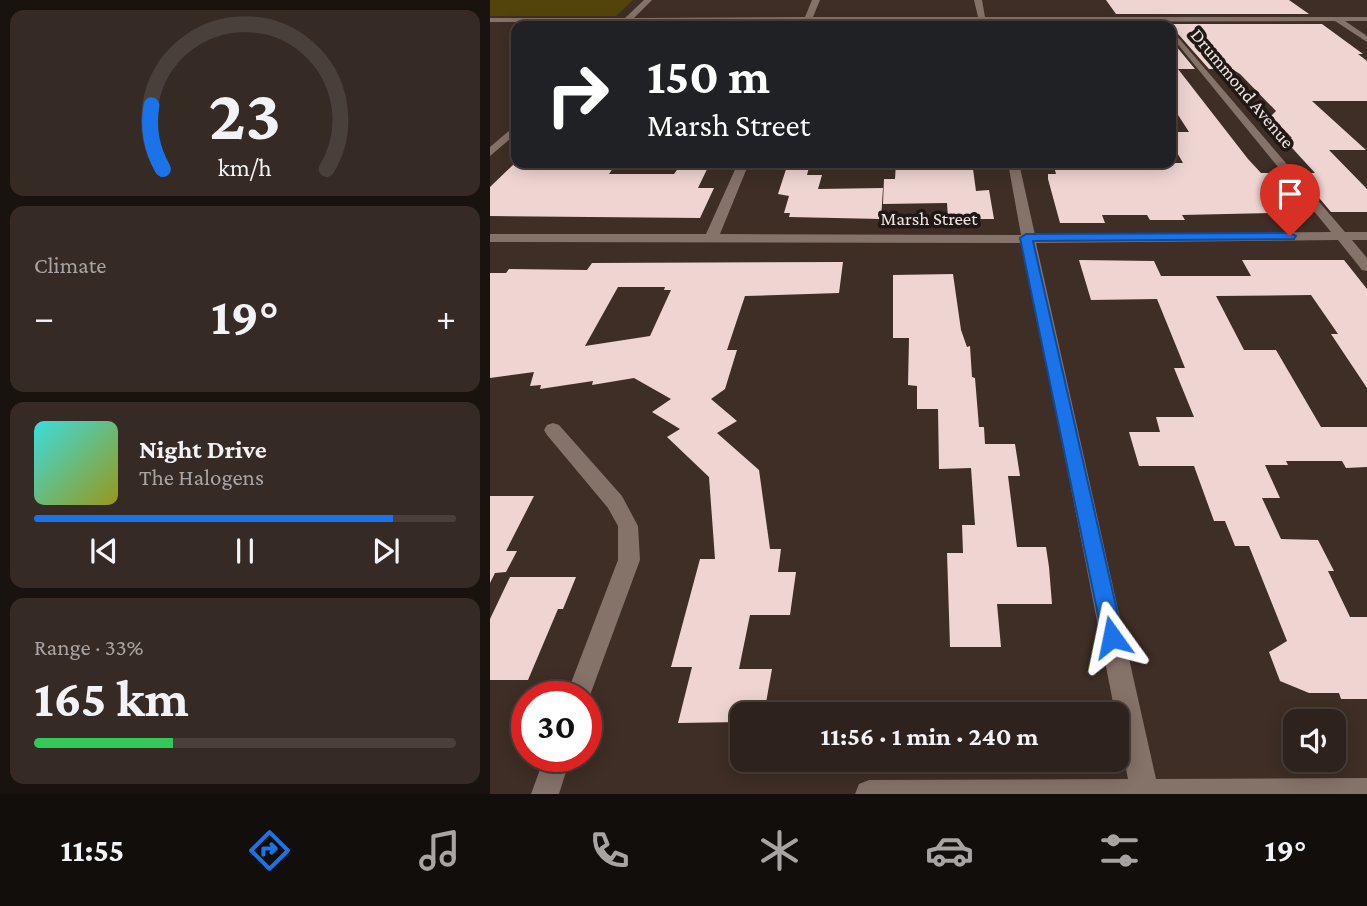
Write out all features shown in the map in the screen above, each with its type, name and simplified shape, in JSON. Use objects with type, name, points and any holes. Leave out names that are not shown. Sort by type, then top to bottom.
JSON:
[{"type":"street","points":[[626,21],[648,0]]},
{"type":"street","points":[[808,20],[816,0]]},
{"type":"street","points":[[978,0],[982,21]]},
{"type":"street","points":[[1337,19],[1367,40]]},
{"type":"street","points":[[1176,23],[1367,19]]},
{"type":"street","points":[[490,20],[535,21]]},
{"type":"street","points":[[747,21],[866,21]]},
{"type":"street","name":"Drummond Avenue","points":[[1176,37],[1367,267]]},
{"type":"street","points":[[490,153],[511,133]]},
{"type":"street","points":[[712,237],[741,168]]},
{"type":"street","points":[[1014,168],[1026,238],[1145,793]]},
{"type":"street","name":"Marsh Street","points":[[490,238],[1367,236]]},
{"type":"street","points":[[553,430],[615,502],[628,526],[629,560],[585,681]]},
{"type":"street","points":[[545,794],[553,772]]},
{"type":"street","points":[[869,794],[1367,792]]},
{"type":"shaded area","points":[[490,0],[633,0],[616,16],[490,16]]},
{"type":"building","points":[[1106,0],[1289,0],[1309,14],[1116,14]]},
{"type":"building","points":[[1176,24],[1322,24],[1363,54],[1358,54],[1367,61],[1367,101],[1312,101],[1366,150],[1329,150],[1367,189],[1367,212],[1331,212],[1298,173],[1315,173],[1283,138],[1292,138],[1271,116],[1276,111],[1240,74],[1232,69],[1209,69],[1176,32]]},
{"type":"building","points":[[1176,46],[1195,69],[1178,69],[1248,159],[1261,173],[1279,173],[1311,212],[1182,215],[1185,220],[1150,220],[1147,215],[1102,215],[1105,223],[1060,223],[1048,179],[1048,174],[1056,174],[1054,168],[1176,168],[1176,163],[1183,163],[1176,151],[1176,132],[1189,132],[1176,112]]},
{"type":"building","points":[[511,167],[613,168],[609,174],[674,174],[678,168],[708,168],[698,188],[714,188],[700,218],[490,216],[490,187]]},
{"type":"building","points":[[786,168],[809,168],[807,175],[822,175],[818,189],[883,188],[881,219],[789,217],[790,213],[784,213],[789,196],[778,194]]},
{"type":"building","points":[[896,168],[973,169],[976,191],[989,190],[994,219],[948,219],[947,203],[883,204],[884,179],[895,179]]},
{"type":"building","points":[[1079,260],[1154,261],[1161,276],[1251,276],[1242,260],[1344,260],[1367,289],[1367,388],[1331,334],[1338,334],[1311,295],[1216,296],[1244,350],[1276,350],[1321,427],[1367,427],[1367,467],[1346,468],[1342,461],[1286,461],[1288,465],[1265,465],[1280,498],[1262,498],[1281,539],[1318,540],[1334,571],[1328,571],[1350,617],[1367,617],[1367,699],[1341,699],[1339,693],[1309,693],[1280,681],[1269,652],[1287,641],[1249,546],[1235,546],[1225,521],[1214,521],[1194,466],[1139,466],[1129,432],[1160,432],[1156,417],[1194,417],[1174,368],[1185,368],[1157,299],[1091,300]]},
{"type":"building","points":[[843,262],[839,293],[745,296],[727,350],[737,350],[725,389],[711,399],[737,421],[717,433],[759,470],[770,549],[781,549],[778,572],[796,572],[790,615],[750,615],[739,669],[772,669],[766,702],[730,702],[730,722],[678,723],[692,667],[671,667],[700,559],[715,559],[709,477],[667,437],[680,429],[652,412],[671,399],[634,378],[540,389],[541,385],[530,386],[534,372],[490,378],[490,273],[506,273],[509,269],[587,270],[592,263]],"holes":[[[618,287],[665,287],[664,290],[671,290],[650,336],[585,346]]]},
{"type":"building","points":[[953,274],[961,330],[967,347],[970,346],[979,427],[984,427],[985,444],[1015,444],[1020,476],[1008,476],[1017,547],[1046,547],[1049,567],[1052,604],[997,604],[1001,647],[950,647],[947,553],[963,553],[962,525],[975,525],[971,468],[939,469],[938,409],[917,409],[917,386],[908,385],[909,338],[893,338],[893,275]]},
{"type":"building","points":[[490,496],[534,496],[506,551],[517,551],[506,572],[495,573],[490,583]]},
{"type":"building","points":[[510,577],[576,577],[563,609],[558,609],[528,680],[490,680],[490,619]]},
{"type":"route","points":[[1112,637],[1036,274],[1026,238],[1290,236]]}]
